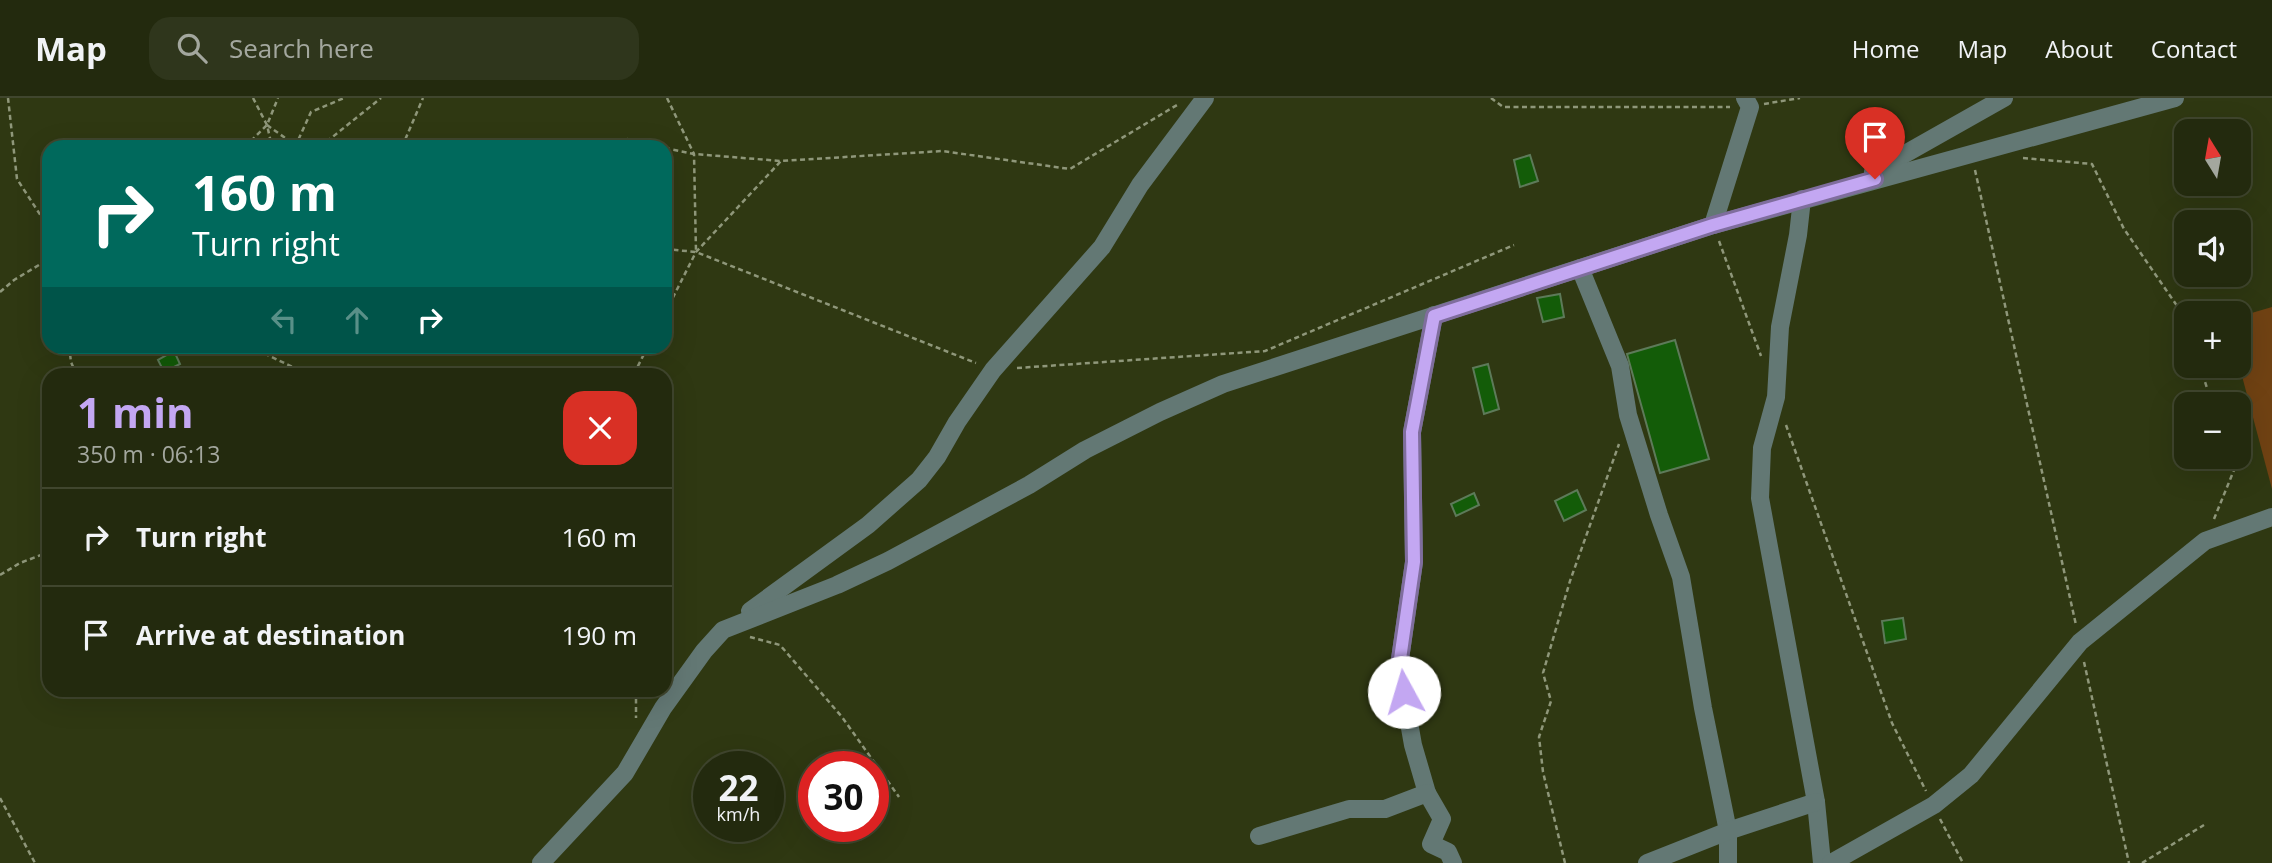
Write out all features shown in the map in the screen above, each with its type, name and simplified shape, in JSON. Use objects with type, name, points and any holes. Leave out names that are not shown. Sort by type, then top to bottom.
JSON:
[{"type":"street","points":[[672,695],[704,651],[723,631],[868,525],[919,480],[993,370],[1102,247],[1140,185],[1205,98]]},
{"type":"street","points":[[1850,186],[2004,98]]},
{"type":"street","points":[[723,631],[837,585],[888,561],[1029,485],[1084,450],[1223,384],[1713,225],[2175,98]]},
{"type":"street","points":[[1713,225],[1748,102]]},
{"type":"street","points":[[1802,199],[1798,235],[1780,327],[1776,397],[1762,448],[1760,498],[1816,802],[1822,863]]},
{"type":"street","points":[[1580,268],[1620,366],[1628,415],[1681,577],[1703,708],[1728,831],[1728,863]]},
{"type":"street","points":[[1434,316],[1412,432],[1414,562],[1399,666],[1413,745],[1427,793],[1442,819],[1431,844],[1448,852],[1453,863]]},
{"type":"street","points":[[1831,863],[1934,805],[1970,775],[2080,642],[2205,541],[2272,517]]},
{"type":"street","points":[[541,861],[625,773],[671,697]]},
{"type":"street","points":[[1259,836],[1349,809],[1385,809],[1427,793]]},
{"type":"street","points":[[1647,863],[1728,831],[1816,802]]},
{"type":"path","points":[[8,98],[16,179],[42,218]]},
{"type":"path","points":[[253,98],[267,125],[270,140]]},
{"type":"path","points":[[252,140],[267,125],[278,98]]},
{"type":"path","points":[[298,140],[311,112],[344,98]]},
{"type":"path","points":[[329,140],[381,98]]},
{"type":"path","points":[[405,140],[423,98]]},
{"type":"path","points":[[667,98],[694,154],[696,252]]},
{"type":"path","points":[[1491,98],[1503,107],[1748,102],[1800,98]]},
{"type":"path","points":[[672,149],[694,154],[781,161],[942,151],[1070,169],[1177,105]]},
{"type":"path","points":[[267,125],[287,140]]},
{"type":"path","points":[[627,139],[632,140]]},
{"type":"path","points":[[1971,153],[2129,863]]},
{"type":"path","points":[[2012,157],[2092,164],[2123,229],[2174,302]]},
{"type":"path","points":[[672,299],[696,252],[781,161]]},
{"type":"path","points":[[1713,225],[1762,360]]},
{"type":"path","points":[[672,250],[696,252],[993,370],[1265,351],[1514,245]]},
{"type":"path","points":[[0,292],[42,264]]},
{"type":"path","points":[[266,354],[295,368]]},
{"type":"path","points":[[1565,863],[1543,772],[1539,737],[1551,701],[1543,673],[1570,581],[1628,415]]},
{"type":"path","points":[[1785,423],[1892,723],[1963,863]]},
{"type":"path","points":[[2205,541],[2234,469]]},
{"type":"path","points":[[0,575],[42,555]]},
{"type":"path","points":[[723,631],[780,645],[842,717],[899,797]]},
{"type":"path","points":[[0,798],[35,863]]},
{"type":"path","points":[[2142,863],[2204,825]]},
{"type":"shaded area","points":[[2272,307],[2272,489],[2251,410],[2251,392],[2246,392],[2243,378],[2251,378],[2251,313]]},
{"type":"building","points":[[1530,155],[1538,181],[1520,187],[1514,160]]},
{"type":"building","points":[[1560,294],[1564,317],[1543,322],[1537,298]]},
{"type":"building","points":[[1675,340],[1709,459],[1660,473],[1627,354]]},
{"type":"building","points":[[169,354],[175,354],[180,364],[172,368],[162,368],[158,360]]},
{"type":"building","points":[[1488,364],[1499,409],[1484,414],[1473,368]]},
{"type":"building","points":[[1577,490],[1586,510],[1564,521],[1555,501]]},
{"type":"building","points":[[1474,493],[1479,505],[1456,516],[1451,504]]},
{"type":"building","points":[[1903,618],[1906,639],[1885,643],[1882,621]]},
{"type":"route","points":[[1404,692],[1399,666],[1414,562],[1412,432],[1434,316],[1713,225],[1875,179]]}]
